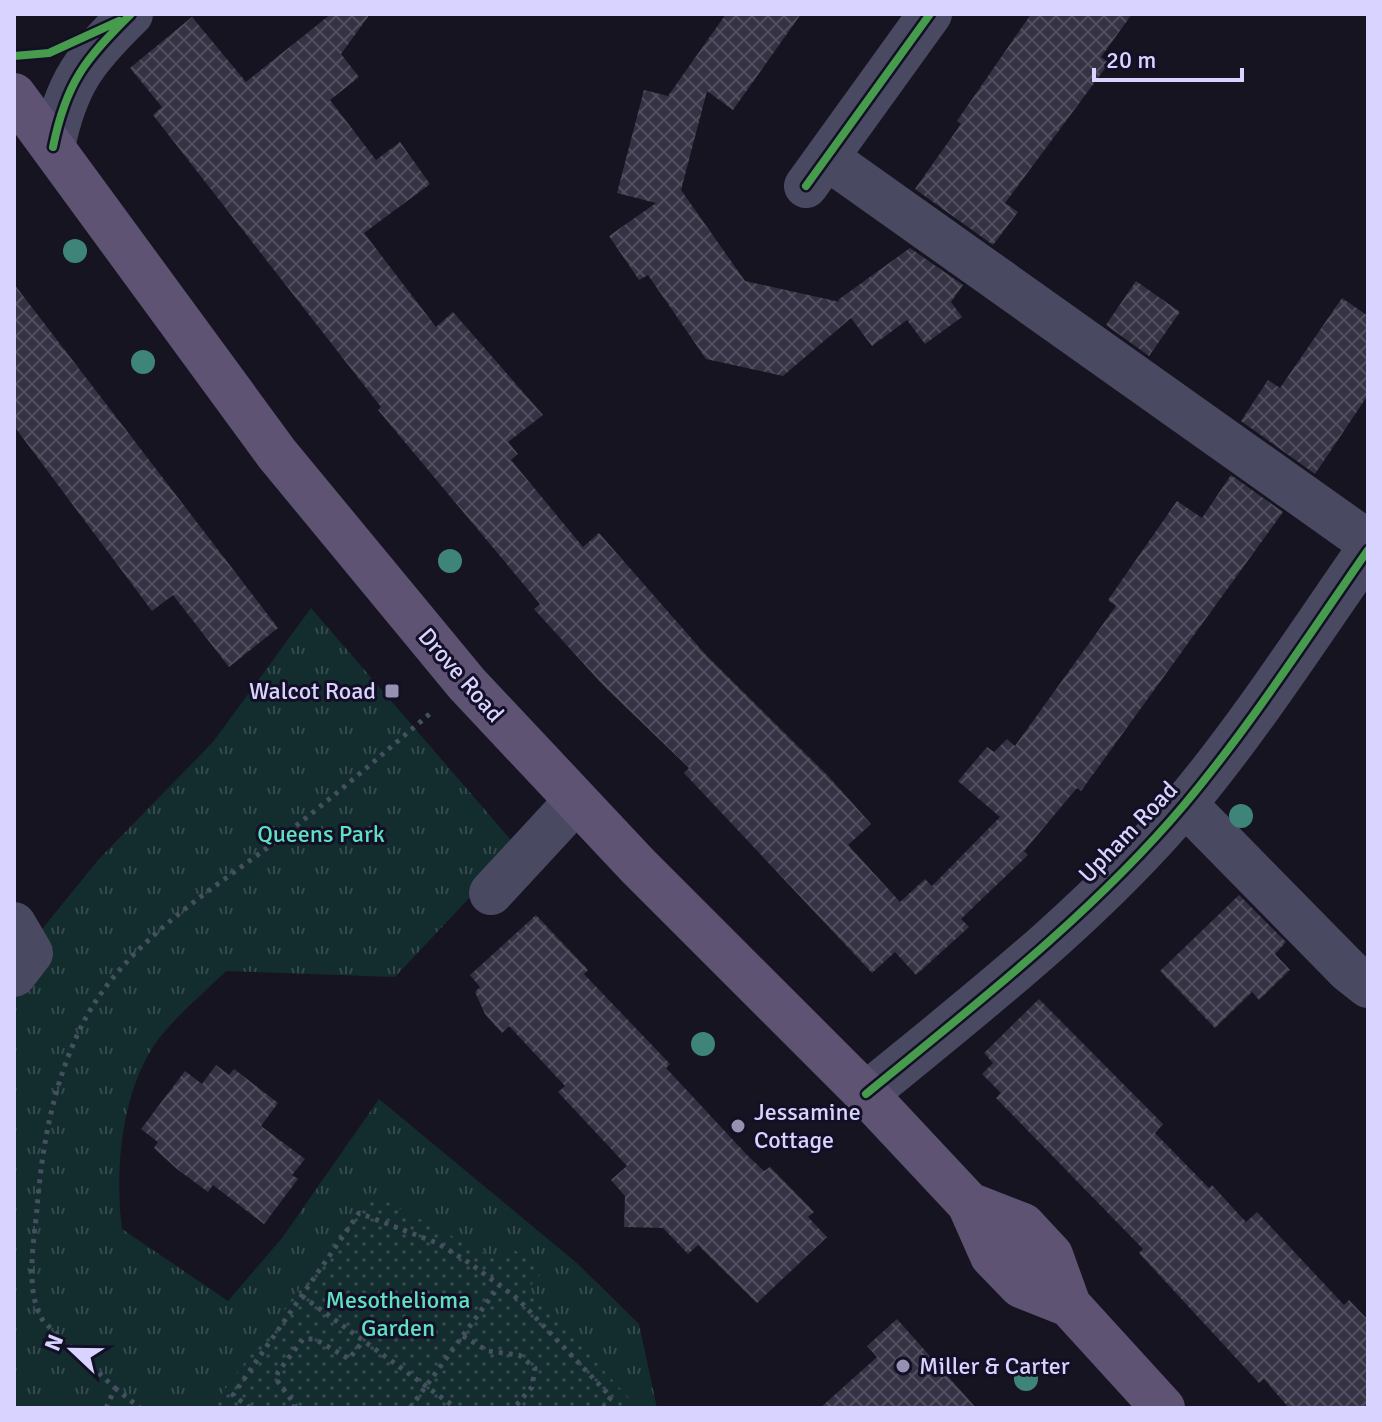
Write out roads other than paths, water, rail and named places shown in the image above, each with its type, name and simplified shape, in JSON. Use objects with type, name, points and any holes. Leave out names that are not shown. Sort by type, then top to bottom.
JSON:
[{"type":"main road","name":"Drove Road","points":[[14,95],[277,454],[467,684],[576,801],[866,1094],[969,1204],[992,1256],[1021,1286],[1069,1305],[1163,1408]]},
{"type":"street","points":[[930,14],[816,172],[1368,542]]},
{"type":"street","points":[[53,147],[61,110],[73,80],[128,16]]},
{"type":"street","name":"Upham Road","points":[[866,1094],[970,1009],[1095,897],[1185,804],[1368,550]]},
{"type":"street","points":[[491,893],[576,801]]},
{"type":"street","points":[[1185,804],[1349,971],[1368,986]]},
{"type":"street","points":[[14,924],[31,953],[14,975]]},
{"type":"place","name":"Walcot Road","points":[[392,691]]},
{"type":"place","name":"Jessamine Cottage","points":[[738,1126]]},
{"type":"place","name":"Miller & Carter","points":[[903,1366]]},
{"type":"park label","name":"Queens Park","points":[[321,834]]},
{"type":"park label","name":"Mesothelioma Garden","points":[[398,1314]]}]
